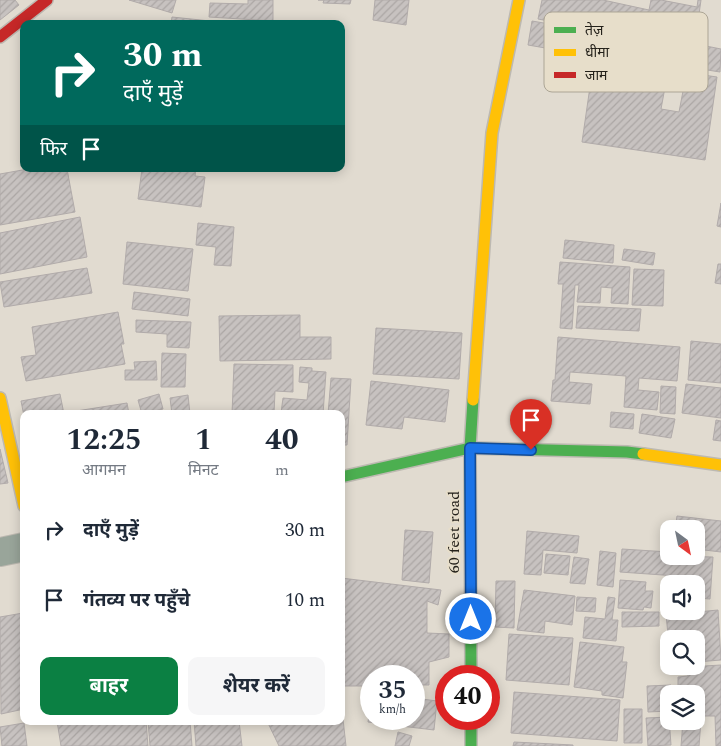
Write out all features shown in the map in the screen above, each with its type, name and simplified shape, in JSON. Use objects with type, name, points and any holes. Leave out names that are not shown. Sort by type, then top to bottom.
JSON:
[{"type":"street","points":[[22,20],[47,0]]},
{"type":"street","name":"60 feet road","points":[[471,665],[470,448],[492,133],[519,0]]},
{"type":"street","points":[[0,37],[20,21]]},
{"type":"street","points":[[0,398],[20,488]]},
{"type":"street","points":[[345,476],[470,448],[627,452],[721,465]]},
{"type":"street","points":[[0,552],[20,548]]},
{"type":"street","points":[[471,730],[471,746]]},
{"type":"building","points":[[0,0],[15,0],[19,5],[0,20]]},
{"type":"building","points":[[129,0],[176,0],[172,13]]},
{"type":"building","points":[[248,0],[273,0],[273,20],[209,17],[210,3],[248,4]]},
{"type":"building","points":[[324,0],[351,0],[350,4],[323,3]]},
{"type":"building","points":[[375,0],[409,0],[406,25],[373,20]]},
{"type":"building","points":[[542,0],[603,0],[649,10],[651,0],[661,0],[697,7],[698,0],[701,0],[699,12],[544,12],[544,20],[538,19]]},
{"type":"building","points":[[172,17],[200,20],[172,20]]},
{"type":"building","points":[[532,21],[544,23],[544,48],[528,45]]},
{"type":"building","points":[[708,46],[721,49],[720,72],[708,70]]},
{"type":"building","points":[[708,76],[717,77],[705,160],[582,142],[589,92],[664,92],[661,109],[679,112],[683,92],[708,92]]},
{"type":"building","points":[[20,170],[20,172],[68,172],[75,212],[0,225],[0,174]]},
{"type":"building","points":[[142,172],[196,172],[195,176],[205,177],[201,207],[138,199]]},
{"type":"building","points":[[721,203],[721,227],[717,226]]},
{"type":"building","points":[[80,217],[87,257],[0,274],[0,233]]},
{"type":"building","points":[[198,223],[234,227],[231,266],[214,265],[216,247],[196,245]]},
{"type":"building","points":[[565,240],[614,245],[613,263],[563,258]]},
{"type":"building","points":[[127,242],[193,249],[188,291],[123,284]]},
{"type":"building","points":[[624,249],[655,253],[653,265],[622,260]]},
{"type":"building","points":[[560,262],[630,267],[628,304],[611,303],[612,288],[601,287],[600,303],[577,302],[579,285],[575,285],[572,329],[560,328],[563,284],[558,284]]},
{"type":"building","points":[[718,264],[721,264],[721,284],[715,283]]},
{"type":"building","points":[[87,268],[92,293],[4,307],[0,282]]},
{"type":"building","points":[[634,269],[664,270],[663,306],[632,305]]},
{"type":"building","points":[[134,292],[190,299],[188,316],[132,309]]},
{"type":"building","points":[[578,306],[641,309],[639,331],[576,328]]},
{"type":"building","points":[[118,312],[124,344],[121,344],[125,364],[26,381],[21,357],[36,355],[32,327]]},
{"type":"building","points":[[300,315],[300,337],[331,337],[331,359],[220,361],[219,316]]},
{"type":"building","points":[[136,320],[191,322],[189,348],[167,347],[167,334],[136,332]]},
{"type":"building","points":[[376,328],[462,333],[459,379],[373,374]]},
{"type":"building","points":[[558,337],[680,347],[677,381],[639,378],[638,390],[659,392],[657,410],[624,407],[626,376],[570,372],[569,382],[592,384],[590,404],[551,401],[553,380],[555,380]]},
{"type":"building","points":[[691,341],[721,344],[721,383],[688,380]]},
{"type":"building","points":[[162,353],[186,354],[185,387],[161,387]]},
{"type":"building","points":[[156,361],[157,380],[125,380],[125,370],[135,370],[134,362]]},
{"type":"building","points":[[234,364],[293,365],[293,392],[275,391],[274,410],[232,410]]},
{"type":"building","points":[[300,367],[312,368],[312,371],[326,372],[323,410],[281,410],[283,398],[307,400],[309,383],[299,382]]},
{"type":"building","points":[[331,378],[351,379],[347,445],[345,445],[345,410],[328,410]]},
{"type":"building","points":[[371,381],[449,390],[445,422],[404,417],[402,429],[366,425]]},
{"type":"building","points":[[686,384],[721,388],[721,418],[682,413]]},
{"type":"building","points":[[661,386],[676,387],[675,414],[660,413]]},
{"type":"building","points":[[60,394],[63,410],[23,410],[21,401]]},
{"type":"building","points":[[159,394],[163,409],[141,410],[138,400]]},
{"type":"building","points":[[188,395],[190,410],[172,410],[170,398]]},
{"type":"building","points":[[127,403],[128,410],[83,410]]},
{"type":"building","points":[[611,412],[634,414],[633,429],[610,427]]},
{"type":"building","points":[[642,414],[675,419],[671,438],[639,433]]},
{"type":"building","points":[[716,420],[721,421],[721,441],[713,440]]},
{"type":"building","points":[[0,449],[8,483],[0,484]]},
{"type":"building","points":[[677,516],[721,521],[721,552],[705,550],[705,520],[676,520]]},
{"type":"building","points":[[405,530],[433,532],[429,583],[402,580]]},
{"type":"building","points":[[527,531],[579,536],[577,553],[543,550],[541,575],[524,574]]},
{"type":"building","points":[[622,549],[660,551],[660,565],[705,565],[705,557],[713,557],[710,599],[705,599],[705,575],[620,572]]},
{"type":"building","points":[[600,551],[616,553],[613,587],[597,585]]},
{"type":"building","points":[[546,554],[570,556],[568,575],[544,573]]},
{"type":"building","points":[[574,557],[589,559],[585,584],[570,583]]},
{"type":"building","points":[[345,578],[441,590],[438,605],[427,601],[427,633],[449,634],[449,657],[429,662],[429,685],[425,685],[425,665],[360,665],[360,686],[345,686]]},
{"type":"building","points":[[620,580],[646,582],[645,591],[653,591],[651,608],[644,607],[643,610],[618,608]]},
{"type":"building","points":[[496,581],[515,581],[514,628],[495,627]]},
{"type":"building","points":[[524,590],[575,596],[572,625],[545,621],[544,633],[517,630]]},
{"type":"building","points":[[577,597],[596,598],[595,612],[576,611]]},
{"type":"building","points":[[608,597],[615,598],[612,620],[618,620],[616,641],[583,638],[585,617],[605,619]]},
{"type":"building","points":[[718,610],[721,660],[705,661],[705,630],[668,630],[667,620],[705,620],[705,611]]},
{"type":"building","points":[[622,612],[659,612],[659,626],[622,627]]},
{"type":"building","points":[[20,614],[20,710],[1,714],[0,617]]},
{"type":"building","points":[[509,634],[573,638],[569,685],[506,680]]},
{"type":"building","points":[[580,642],[624,647],[622,662],[627,662],[623,698],[602,695],[602,691],[574,687]]},
{"type":"building","points":[[721,665],[721,746],[716,746],[715,716],[705,716],[705,685],[678,685],[678,677],[705,675],[705,666]]},
{"type":"building","points":[[660,685],[660,711],[648,712],[647,686]]},
{"type":"building","points":[[514,692],[620,700],[617,741],[511,733]]},
{"type":"building","points":[[425,699],[435,701],[434,730],[425,729]]},
{"type":"building","points":[[624,709],[642,709],[642,743],[624,743]]},
{"type":"building","points":[[660,717],[660,730],[670,730],[671,745],[648,746],[646,718]]},
{"type":"building","points":[[20,724],[24,725],[27,746],[2,746],[0,727]]},
{"type":"building","points":[[58,725],[146,725],[148,746],[61,746]]},
{"type":"building","points":[[148,725],[190,725],[192,746],[150,746]]},
{"type":"building","points":[[194,725],[239,725],[242,746],[196,746]]},
{"type":"building","points":[[269,725],[344,725],[346,746],[279,746]]},
{"type":"building","points":[[682,730],[700,730],[699,746],[681,746]]},
{"type":"building","points":[[398,732],[412,736],[409,746],[395,746]]},
{"type":"building","points":[[514,742],[573,745],[573,746],[513,746]]},
{"type":"traffic: fast","points":[[471,665],[470,448],[473,400]]},
{"type":"traffic: fast","points":[[345,476],[470,448],[643,454]]},
{"type":"traffic: fast","points":[[471,730],[471,746]]},
{"type":"traffic: slow","points":[[473,400],[492,133],[519,0]]},
{"type":"traffic: slow","points":[[0,398],[20,488]]},
{"type":"traffic: slow","points":[[643,454],[721,465]]},
{"type":"traffic: jam","points":[[22,20],[47,0]]},
{"type":"traffic: jam","points":[[0,37],[20,21]]},
{"type":"route","points":[[471,619],[470,448],[531,450]]}]
